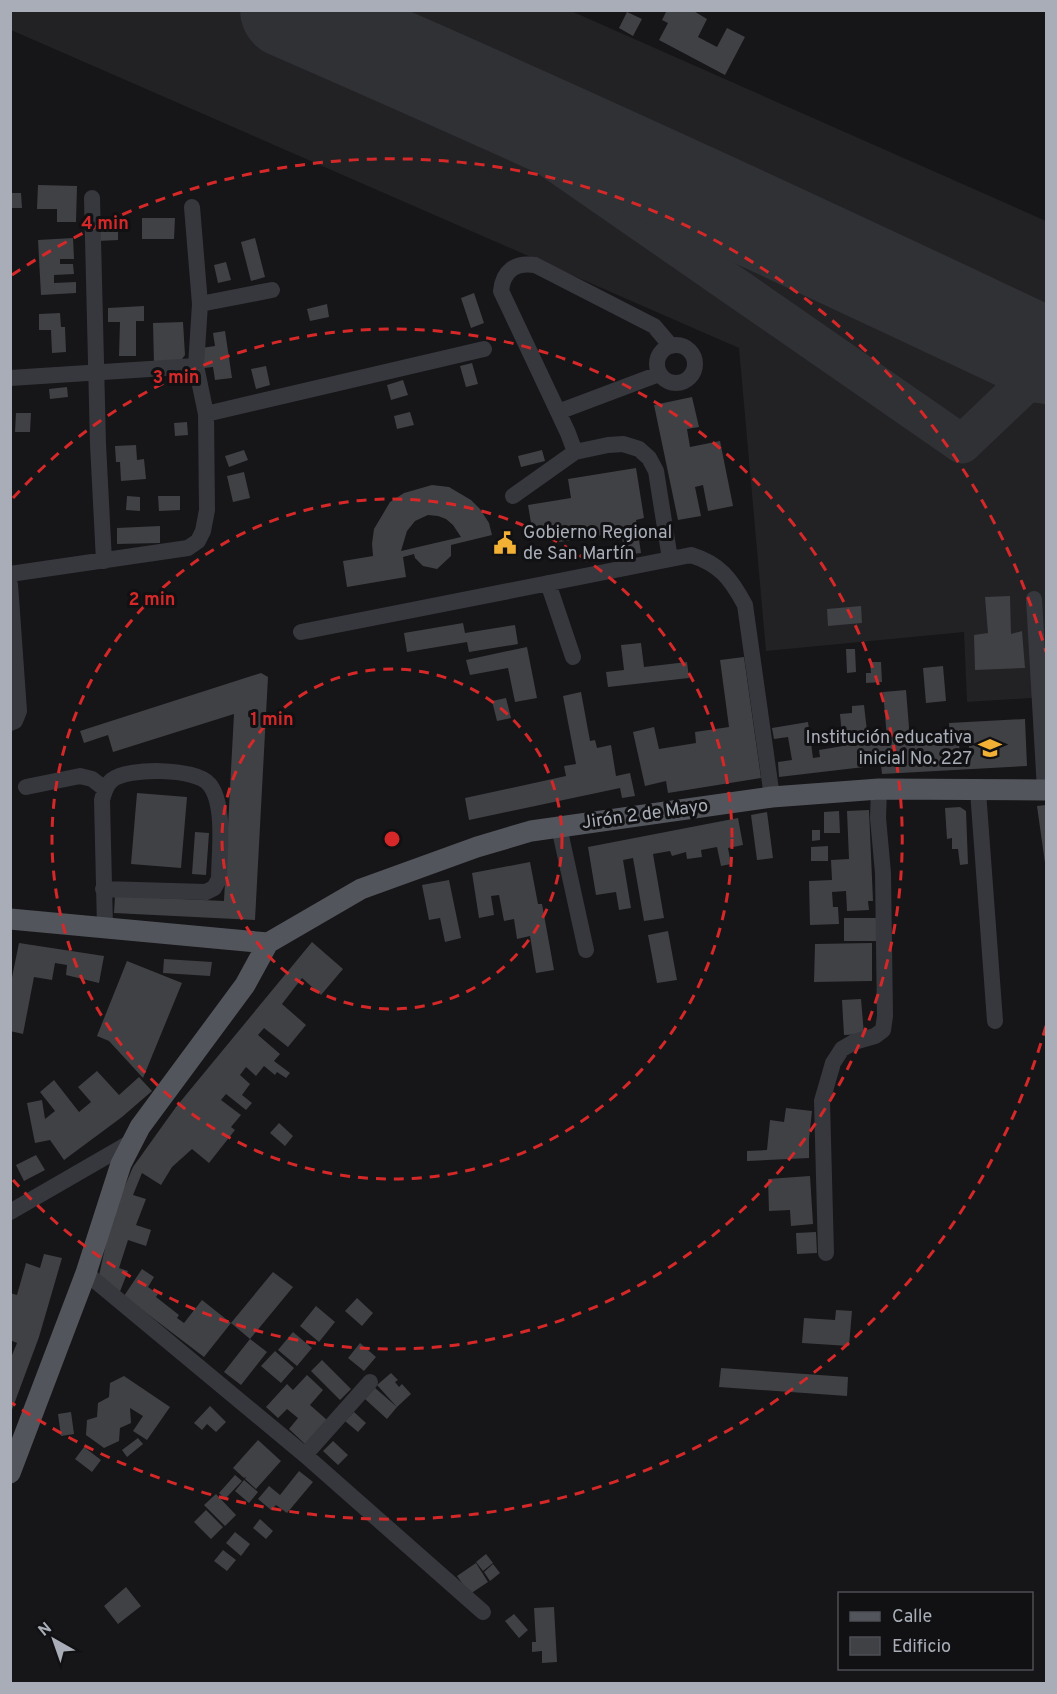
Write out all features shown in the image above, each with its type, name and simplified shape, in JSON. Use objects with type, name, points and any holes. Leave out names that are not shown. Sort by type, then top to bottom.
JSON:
[{"type":"main road","name":"Jirón 2 de Mayo","points":[[268,943],[361,889],[477,847],[531,831],[772,797],[879,789],[1046,790]]},
{"type":"main road","points":[[10,919],[268,943],[245,985],[133,1141],[121,1164],[86,1273],[10,1473]]},
{"type":"street","points":[[92,198],[104,561]]},
{"type":"street","points":[[10,574],[188,548],[198,541],[203,531],[207,510],[206,414],[196,366],[200,304],[192,207]]},
{"type":"street","points":[[575,452],[501,291],[505,275],[510,269],[526,263],[535,264],[654,326],[671,346]]},
{"type":"street","points":[[200,304],[272,290]]},
{"type":"street","points":[[680,345],[687,348],[693,355],[696,363],[694,372],[682,383],[665,380],[659,374],[658,357],[663,350],[680,345]]},
{"type":"street","points":[[206,414],[484,349]]},
{"type":"street","points":[[10,378],[196,366]]},
{"type":"street","points":[[558,412],[659,374]]},
{"type":"street","points":[[513,496],[575,452],[623,444],[639,449],[649,458],[656,471],[670,559]]},
{"type":"street","points":[[302,632],[691,555],[705,559],[718,566],[734,584],[745,604],[772,797]]},
{"type":"street","points":[[548,583],[573,657]]},
{"type":"street","points":[[10,584],[19,711],[15,720],[10,723]]},
{"type":"street","points":[[1034,599],[1046,790]]},
{"type":"street","points":[[103,889],[206,892],[214,888],[219,879],[220,817],[216,797],[209,783],[198,776],[153,771],[122,775],[112,780],[105,789],[102,800],[103,889],[105,927]]},
{"type":"street","points":[[26,787],[80,776],[92,779],[105,789]]},
{"type":"street","points":[[826,1253],[822,1101],[833,1063],[842,1049],[854,1042],[875,1036],[883,1030],[885,1016],[879,789]]},
{"type":"street","points":[[978,791],[994,1021]]},
{"type":"street","points":[[559,827],[586,950]]},
{"type":"street","points":[[10,1212],[133,1141]]},
{"type":"street","points":[[86,1273],[304,1455],[483,1612]]},
{"type":"street","points":[[304,1455],[370,1382]]},
{"type":"shaded area","points":[[11,10],[571,11],[1046,221],[1046,697],[967,702],[964,632],[766,651],[739,348],[11,30]]},
{"type":"building","points":[[667,10],[692,10],[707,19],[698,37],[717,47],[727,28],[745,37],[725,75],[659,40],[668,23],[662,20]]},
{"type":"building","points":[[627,12],[642,19],[633,36],[619,28]]},
{"type":"building","points":[[38,185],[77,186],[76,222],[57,222],[57,209],[37,209]]},
{"type":"building","points":[[10,193],[21,193],[22,208],[10,208]]},
{"type":"building","points":[[142,218],[175,218],[174,239],[142,239]]},
{"type":"building","points":[[118,223],[118,240],[98,241],[98,224]]},
{"type":"building","points":[[73,238],[74,259],[60,259],[60,264],[73,264],[74,274],[54,275],[54,283],[76,282],[76,293],[41,295],[38,240]]},
{"type":"building","points":[[255,238],[265,277],[251,281],[241,242]]},
{"type":"building","points":[[226,262],[231,280],[218,283],[214,265]]},
{"type":"building","points":[[474,293],[484,323],[471,328],[461,298]]},
{"type":"building","points":[[327,304],[329,317],[310,321],[307,309]]},
{"type":"building","points":[[144,306],[144,321],[136,321],[136,356],[119,356],[120,322],[108,322],[108,308]]},
{"type":"building","points":[[60,313],[61,327],[65,327],[66,352],[52,353],[51,330],[39,330],[39,314]]},
{"type":"building","points":[[183,322],[185,355],[179,363],[154,365],[153,323]]},
{"type":"building","points":[[225,331],[232,378],[215,380],[213,367],[204,368],[201,348],[215,346],[213,333]]},
{"type":"building","points":[[472,363],[478,384],[466,387],[460,366]]},
{"type":"building","points":[[266,366],[270,385],[256,389],[251,369]]},
{"type":"building","points":[[403,380],[408,395],[391,400],[387,385]]},
{"type":"building","points":[[67,387],[68,397],[50,399],[49,389]]},
{"type":"building","points":[[692,397],[699,427],[687,429],[690,447],[720,441],[733,506],[708,511],[703,485],[695,487],[701,516],[678,520],[654,405]]},
{"type":"building","points":[[410,412],[414,425],[397,429],[394,416]]},
{"type":"building","points":[[16,413],[31,413],[30,432],[15,432]]},
{"type":"building","points":[[187,422],[188,435],[175,436],[174,423]]},
{"type":"building","points":[[136,445],[137,460],[144,459],[146,479],[121,481],[120,462],[116,462],[115,446]]},
{"type":"building","points":[[244,450],[248,460],[229,467],[225,456]]},
{"type":"building","points":[[542,450],[545,461],[521,467],[518,456]]},
{"type":"building","points":[[636,468],[644,518],[636,520],[641,553],[625,555],[621,532],[559,542],[556,525],[532,529],[528,505],[571,498],[568,479]]},
{"type":"building","points":[[244,472],[250,498],[233,502],[227,476]]},
{"type":"building","points":[[432,485],[449,487],[471,500],[480,509],[489,523],[492,535],[451,545],[451,556],[437,569],[423,566],[414,554],[403,557],[406,577],[347,587],[343,561],[373,556],[374,529],[390,502],[404,493]],"holes":[[[428,515],[438,516],[453,525],[461,537],[401,551],[407,531],[415,521]]]},
{"type":"building","points":[[127,496],[140,497],[140,511],[126,510]]},
{"type":"building","points":[[158,496],[180,496],[180,510],[159,511]]},
{"type":"building","points":[[160,526],[160,543],[117,544],[117,528]]},
{"type":"building","points":[[1010,596],[1011,634],[1022,631],[1025,668],[975,670],[974,635],[988,633],[985,597]]},
{"type":"building","points":[[861,606],[862,623],[828,626],[827,609]]},
{"type":"building","points":[[463,623],[465,633],[515,625],[518,644],[469,652],[467,642],[407,652],[404,633]]},
{"type":"building","points":[[641,643],[644,667],[687,662],[689,678],[608,687],[606,672],[624,670],[621,645]]},
{"type":"building","points":[[527,647],[537,698],[515,702],[508,668],[470,675],[466,660]]},
{"type":"building","points":[[846,649],[855,649],[856,672],[847,673]]},
{"type":"building","points":[[744,657],[761,778],[668,793],[666,781],[645,786],[633,732],[654,727],[659,749],[696,743],[695,732],[729,727],[720,660]]},
{"type":"building","points":[[870,662],[881,662],[882,682],[866,683],[866,673],[871,673]]},
{"type":"building","points":[[943,666],[946,701],[926,703],[923,668]]},
{"type":"building","points":[[261,673],[268,677],[255,920],[114,913],[115,896],[224,901],[234,714],[113,752],[108,735],[84,743],[80,731]]},
{"type":"building","points":[[906,690],[910,740],[927,739],[927,732],[941,731],[942,735],[950,735],[949,723],[1025,719],[1027,766],[882,774],[881,765],[779,777],[778,762],[792,760],[788,737],[774,739],[772,728],[808,722],[813,758],[820,757],[819,750],[843,746],[840,714],[852,713],[852,706],[864,705],[868,740],[887,738],[883,692]],"holes":[[[958,734],[969,734],[969,754],[960,754]]]},
{"type":"building","points":[[581,692],[590,741],[595,740],[597,748],[611,745],[616,776],[630,773],[635,796],[622,798],[620,788],[469,820],[465,798],[566,776],[564,766],[576,764],[563,696]]},
{"type":"building","points":[[506,698],[511,718],[497,721],[492,701]]},
{"type":"building","points":[[137,793],[187,797],[181,868],[131,864]]},
{"type":"building","points":[[1046,805],[1046,863],[1045,863],[1037,806]]},
{"type":"building","points":[[960,807],[966,811],[968,864],[960,865],[958,849],[952,849],[952,838],[947,839],[945,808]]},
{"type":"building","points":[[869,810],[873,901],[868,901],[869,910],[847,911],[846,891],[832,892],[833,907],[838,907],[839,924],[810,925],[809,881],[832,880],[831,860],[849,859],[847,811]]},
{"type":"building","points":[[839,811],[840,833],[824,833],[824,812]]},
{"type":"building","points":[[767,812],[773,858],[757,860],[751,815]]},
{"type":"building","points":[[738,818],[743,845],[728,848],[731,864],[721,866],[717,847],[701,850],[702,857],[687,859],[686,852],[672,856],[670,851],[653,854],[664,918],[644,921],[633,858],[623,860],[631,908],[619,910],[616,892],[596,895],[588,847]]},
{"type":"building","points":[[812,830],[820,830],[820,840],[812,841]]},
{"type":"building","points":[[195,832],[209,833],[206,875],[192,874]]},
{"type":"building","points":[[828,846],[828,861],[811,861],[811,847]]},
{"type":"building","points":[[530,862],[538,904],[542,904],[554,970],[536,973],[530,936],[517,939],[514,919],[504,921],[499,895],[491,896],[494,915],[479,918],[472,873]]},
{"type":"building","points":[[449,880],[461,938],[445,942],[440,918],[429,920],[422,885]]},
{"type":"building","points":[[844,918],[876,918],[876,941],[844,941]]},
{"type":"building","points":[[668,931],[677,980],[657,983],[648,935]]},
{"type":"building","points":[[312,942],[343,969],[321,995],[302,978],[282,1004],[306,1025],[288,1047],[264,1028],[258,1035],[280,1054],[274,1061],[290,1073],[286,1078],[277,1072],[275,1075],[264,1066],[256,1076],[246,1067],[240,1075],[250,1084],[242,1095],[252,1103],[246,1110],[226,1094],[221,1100],[241,1115],[231,1127],[235,1130],[209,1163],[192,1149],[172,1167],[161,1185],[142,1173],[133,1195],[146,1199],[136,1225],[151,1230],[146,1246],[128,1240],[119,1268],[128,1271],[119,1294],[98,1280],[112,1216],[133,1167],[176,1107]]},
{"type":"building","points":[[19,943],[104,956],[99,983],[66,975],[67,965],[55,963],[52,980],[34,977],[23,1034],[10,1031],[10,987]]},
{"type":"building","points":[[872,943],[872,981],[814,982],[815,944]]},
{"type":"building","points":[[164,959],[212,962],[210,976],[163,973]]},
{"type":"building","points":[[127,961],[182,983],[143,1078],[109,1041],[97,1036]]},
{"type":"building","points":[[861,999],[864,1034],[844,1035],[842,1000]]},
{"type":"building","points":[[97,1071],[119,1095],[139,1077],[152,1091],[122,1117],[64,1160],[50,1140],[35,1143],[27,1103],[42,1100],[45,1119],[55,1111],[40,1092],[54,1080],[79,1112],[91,1102],[78,1087]]},
{"type":"building","points":[[786,1108],[812,1111],[809,1158],[747,1161],[747,1151],[767,1150],[770,1120],[784,1122]]},
{"type":"building","points":[[279,1123],[293,1136],[285,1146],[270,1133]]},
{"type":"building","points":[[36,1155],[45,1170],[24,1181],[16,1165]]},
{"type":"building","points":[[810,1176],[813,1224],[791,1226],[790,1210],[769,1211],[768,1179]]},
{"type":"building","points":[[816,1232],[817,1253],[797,1254],[796,1233]]},
{"type":"building","points":[[44,1254],[62,1258],[39,1337],[10,1415],[10,1354],[12,1355],[17,1343],[10,1340],[10,1293],[17,1295],[26,1263],[40,1268]]},
{"type":"building","points":[[142,1269],[154,1277],[148,1287],[158,1294],[156,1297],[179,1315],[177,1318],[184,1323],[202,1300],[231,1323],[204,1357],[124,1296]]},
{"type":"building","points":[[273,1272],[293,1287],[250,1339],[231,1323]]},
{"type":"building","points":[[357,1298],[373,1313],[362,1326],[345,1311]]},
{"type":"building","points":[[316,1306],[335,1322],[319,1342],[300,1326]]},
{"type":"building","points":[[836,1310],[852,1311],[849,1346],[802,1343],[804,1318],[835,1320]]},
{"type":"building","points":[[293,1332],[312,1348],[297,1366],[278,1350]]},
{"type":"building","points":[[250,1339],[267,1352],[241,1385],[224,1372]]},
{"type":"building","points":[[360,1343],[376,1357],[364,1371],[348,1358]]},
{"type":"building","points":[[275,1351],[294,1368],[281,1383],[261,1366]]},
{"type":"building","points":[[322,1360],[351,1389],[340,1400],[311,1371]]},
{"type":"building","points":[[721,1368],[848,1377],[847,1396],[719,1387]]},
{"type":"building","points":[[391,1373],[398,1380],[395,1382],[399,1387],[402,1384],[411,1394],[397,1407],[377,1385]]},
{"type":"building","points":[[307,1375],[323,1390],[310,1405],[327,1420],[305,1444],[289,1429],[298,1418],[287,1409],[278,1418],[266,1407],[287,1384],[293,1390]]},
{"type":"building","points":[[124,1376],[170,1407],[147,1440],[133,1431],[143,1416],[130,1408],[131,1423],[120,1428],[119,1441],[104,1448],[86,1435],[87,1420],[97,1417],[98,1403],[109,1397],[110,1383]]},
{"type":"building","points":[[375,1388],[397,1407],[387,1419],[365,1399]]},
{"type":"building","points":[[210,1406],[226,1422],[216,1432],[207,1424],[202,1430],[194,1423]]},
{"type":"building","points":[[71,1412],[74,1434],[61,1436],[58,1414]]},
{"type":"building","points":[[354,1412],[366,1423],[358,1432],[345,1421]]},
{"type":"building","points":[[138,1438],[143,1444],[127,1457],[122,1450]]},
{"type":"building","points":[[258,1440],[281,1461],[256,1489],[245,1479],[246,1477],[244,1478],[233,1468]]},
{"type":"building","points":[[333,1441],[348,1455],[338,1465],[323,1451]]},
{"type":"building","points":[[84,1447],[101,1460],[92,1472],[75,1459]]},
{"type":"building","points":[[299,1471],[313,1482],[287,1513],[276,1505],[271,1510],[258,1499],[269,1486],[280,1495]]},
{"type":"building","points":[[235,1475],[242,1481],[225,1499],[219,1493]]},
{"type":"building","points":[[244,1480],[258,1492],[249,1503],[235,1491]]},
{"type":"building","points":[[216,1494],[236,1515],[225,1526],[204,1505]]},
{"type":"building","points":[[206,1510],[223,1527],[211,1539],[194,1522]]},
{"type":"building","points":[[260,1519],[273,1531],[266,1539],[253,1528]]},
{"type":"building","points":[[235,1532],[250,1544],[241,1556],[226,1543]]},
{"type":"building","points":[[223,1550],[236,1560],[227,1571],[214,1561]]},
{"type":"building","points":[[486,1554],[493,1563],[483,1571],[476,1562]]},
{"type":"building","points":[[476,1563],[488,1582],[470,1594],[457,1576]]},
{"type":"building","points":[[493,1564],[500,1573],[490,1581],[484,1572]]},
{"type":"building","points":[[126,1587],[141,1606],[118,1624],[104,1606]]},
{"type":"building","points":[[554,1607],[557,1662],[542,1663],[542,1651],[532,1652],[532,1642],[536,1642],[534,1608]]},
{"type":"building","points":[[514,1614],[528,1630],[519,1638],[505,1621]]},
{"type":"taxiway","points":[[418,67],[962,444],[1046,364]]},
{"type":"runway","points":[[288,10],[668,180],[1046,356]]},
{"type":"place","name":"Gobierno Regional de San Martín","points":[[505,543]]},
{"type":"place","name":"Institución educativa inicial No. 227","points":[[990,748]]}]
